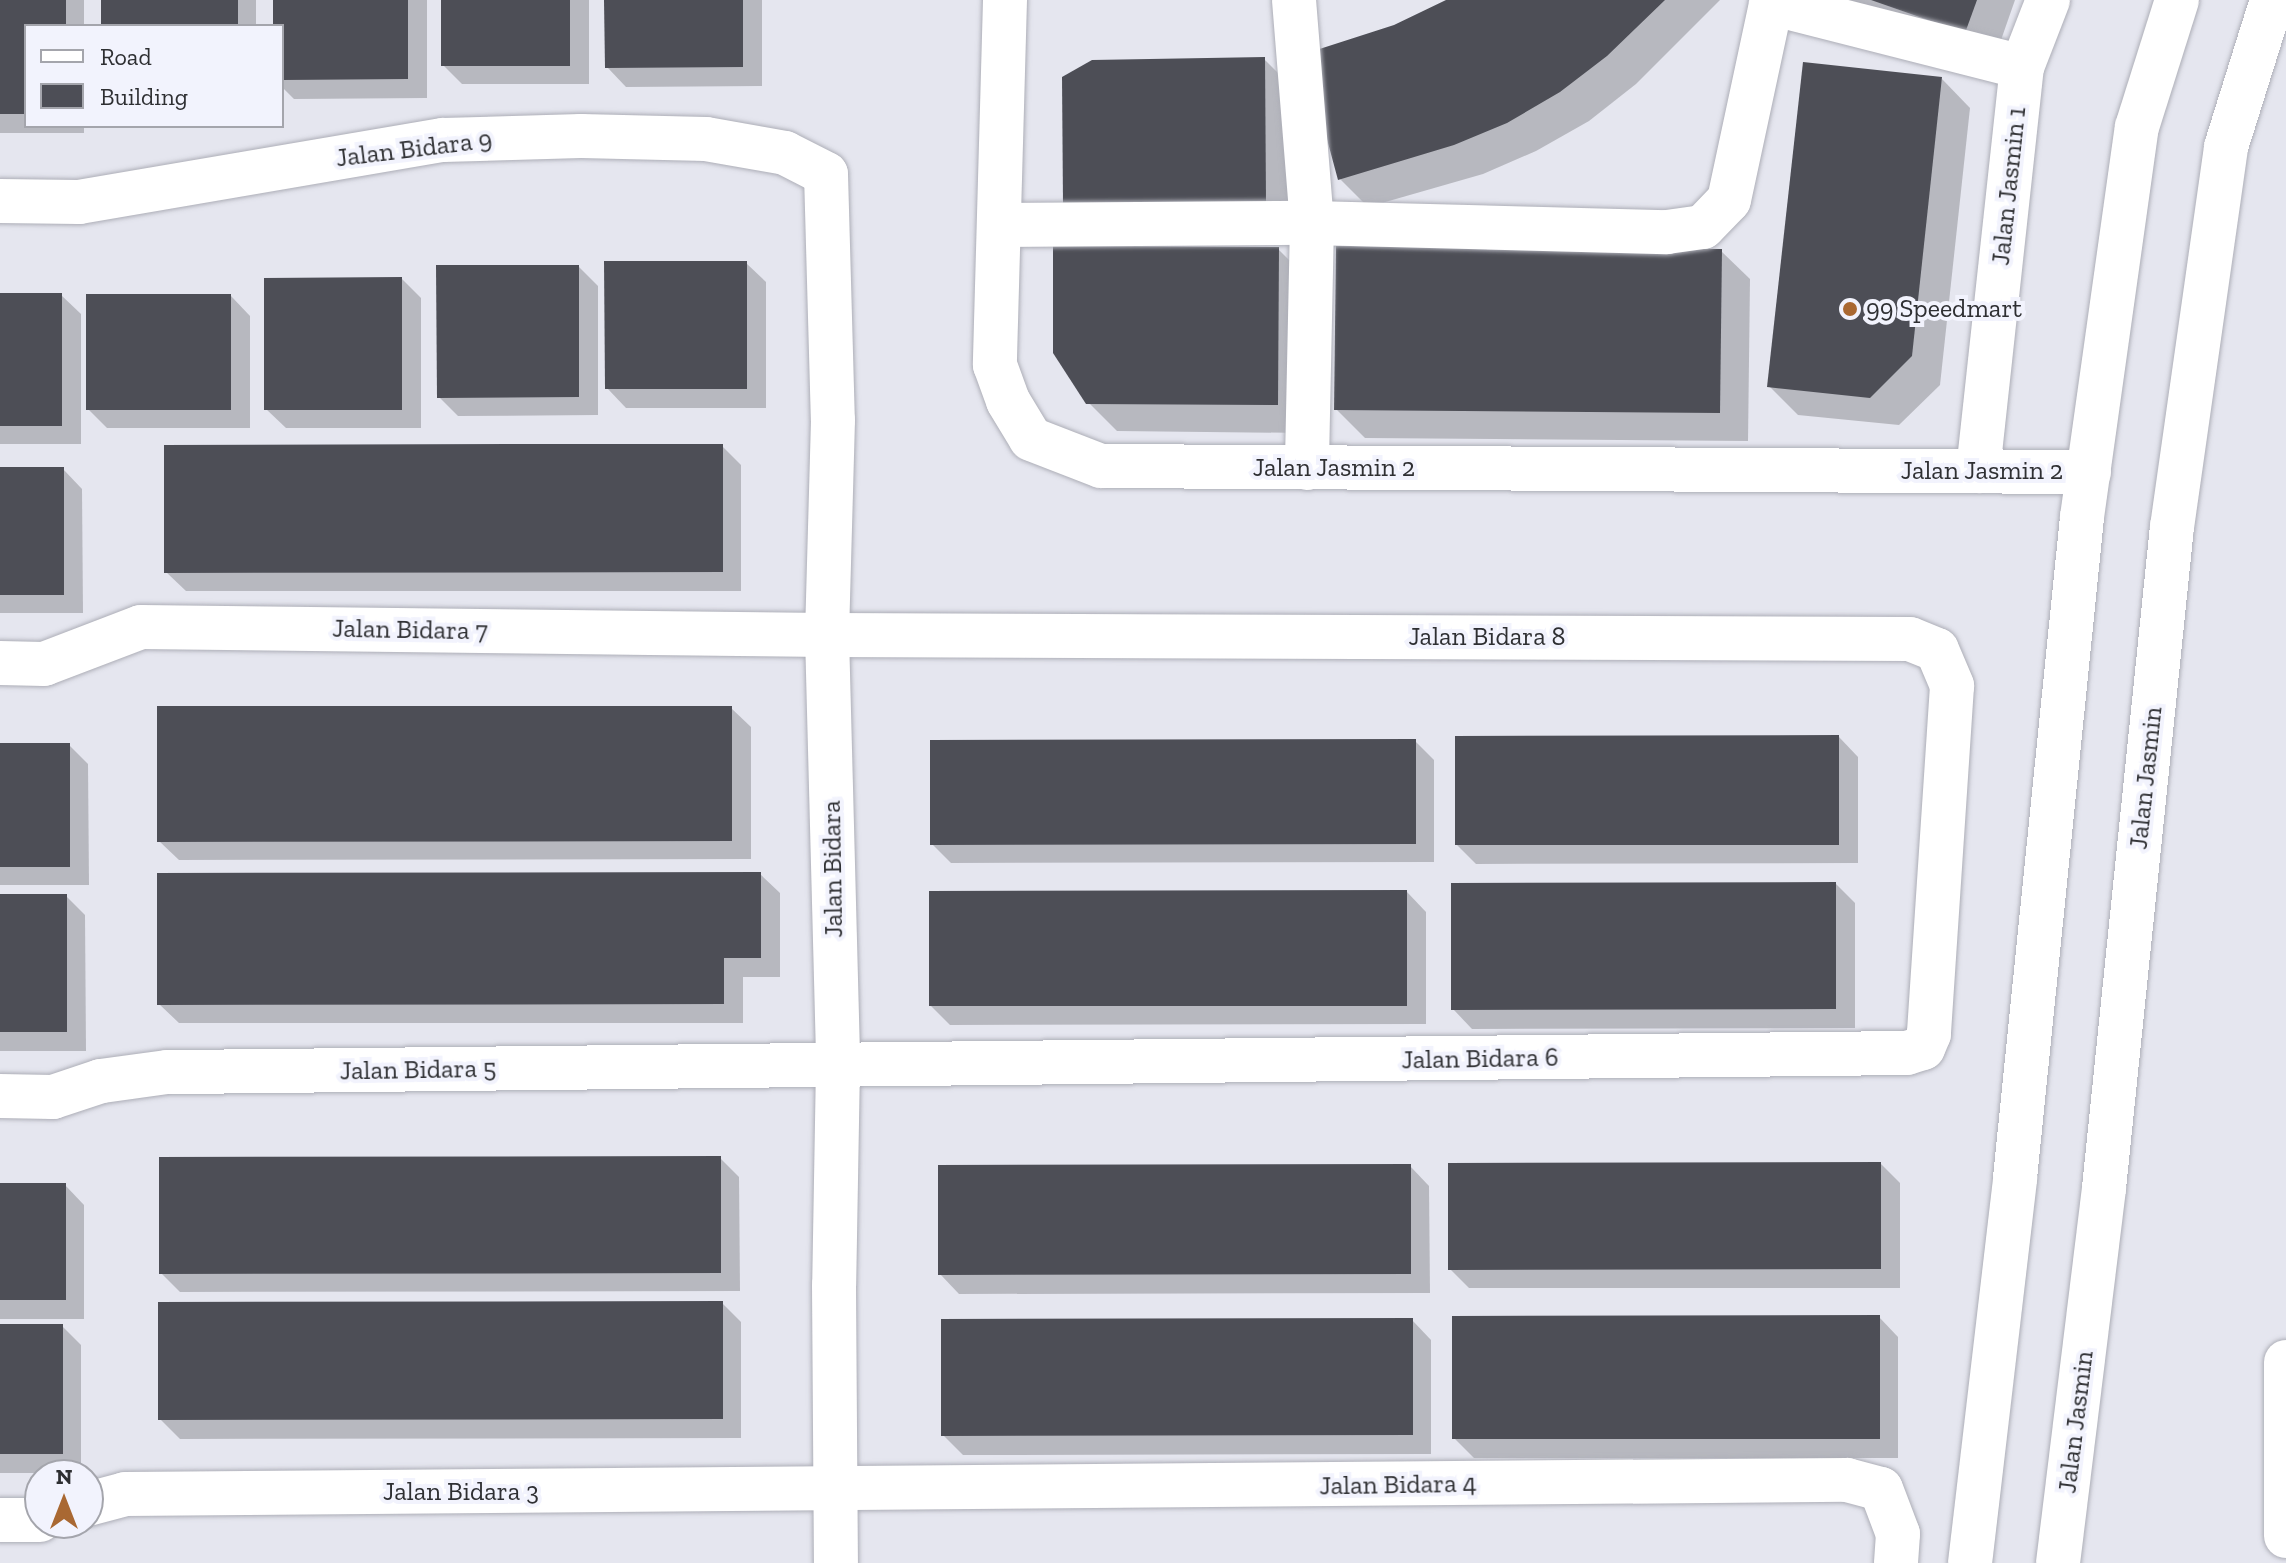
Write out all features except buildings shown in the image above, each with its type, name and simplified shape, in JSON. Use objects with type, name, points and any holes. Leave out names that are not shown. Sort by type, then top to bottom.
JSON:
[{"type":"street","name":"Jalan Jasmin 2","points":[[1005,0],[995,365],[1008,401],[1031,439],[1101,466],[2089,472]]},
{"type":"street","points":[[1294,0],[1312,223],[1307,468]]},
{"type":"street","name":"Jalan Jasmin 1","points":[[1978,471],[2022,67],[2048,0]]},
{"type":"street","points":[[1970,1563],[2015,1178],[2089,472],[2137,127],[2177,0]]},
{"type":"street","name":"Jalan Jasmin","points":[[2058,1563],[2104,1188],[2174,514],[2226,147],[2272,0]]},
{"type":"street","points":[[999,225],[1312,223],[1667,232],[1703,227],[1729,200],[1771,1],[2022,67]]},
{"type":"street","name":"Jalan Bidara 9","points":[[0,201],[79,202],[443,140],[581,136],[706,139],[785,153],[826,174]]},
{"type":"street","name":"Jalan Bidara","points":[[826,174],[833,420],[827,635],[838,1065],[834,1285],[836,1563]]},
{"type":"street","name":"Jalan Bidara 7","points":[[0,663],[44,664],[141,627],[827,635]]},
{"type":"street","name":"Jalan Bidara 8","points":[[827,635],[1910,639],[1937,650],[1952,686],[1941,853]]},
{"type":"street","name":"Jalan Bidara 6","points":[[838,1065],[1907,1053],[1923,1048],[1929,1034],[1941,853]]},
{"type":"street","name":"Jalan Bidara 5","points":[[0,1096],[53,1097],[101,1081],[167,1072],[838,1065]]},
{"type":"street","points":[[2285,1517],[2286,1362]]},
{"type":"street","name":"Jalan Bidara 4","points":[[836,1491],[1847,1480],[1881,1489],[1898,1534],[1896,1563]]},
{"type":"street","name":"Jalan Bidara 3","points":[[104,1500],[125,1494],[836,1491]]},
{"type":"street","points":[[0,1520],[24,1520]]},
{"type":"place","name":"99 Speedmart","points":[[1850,309]]}]
